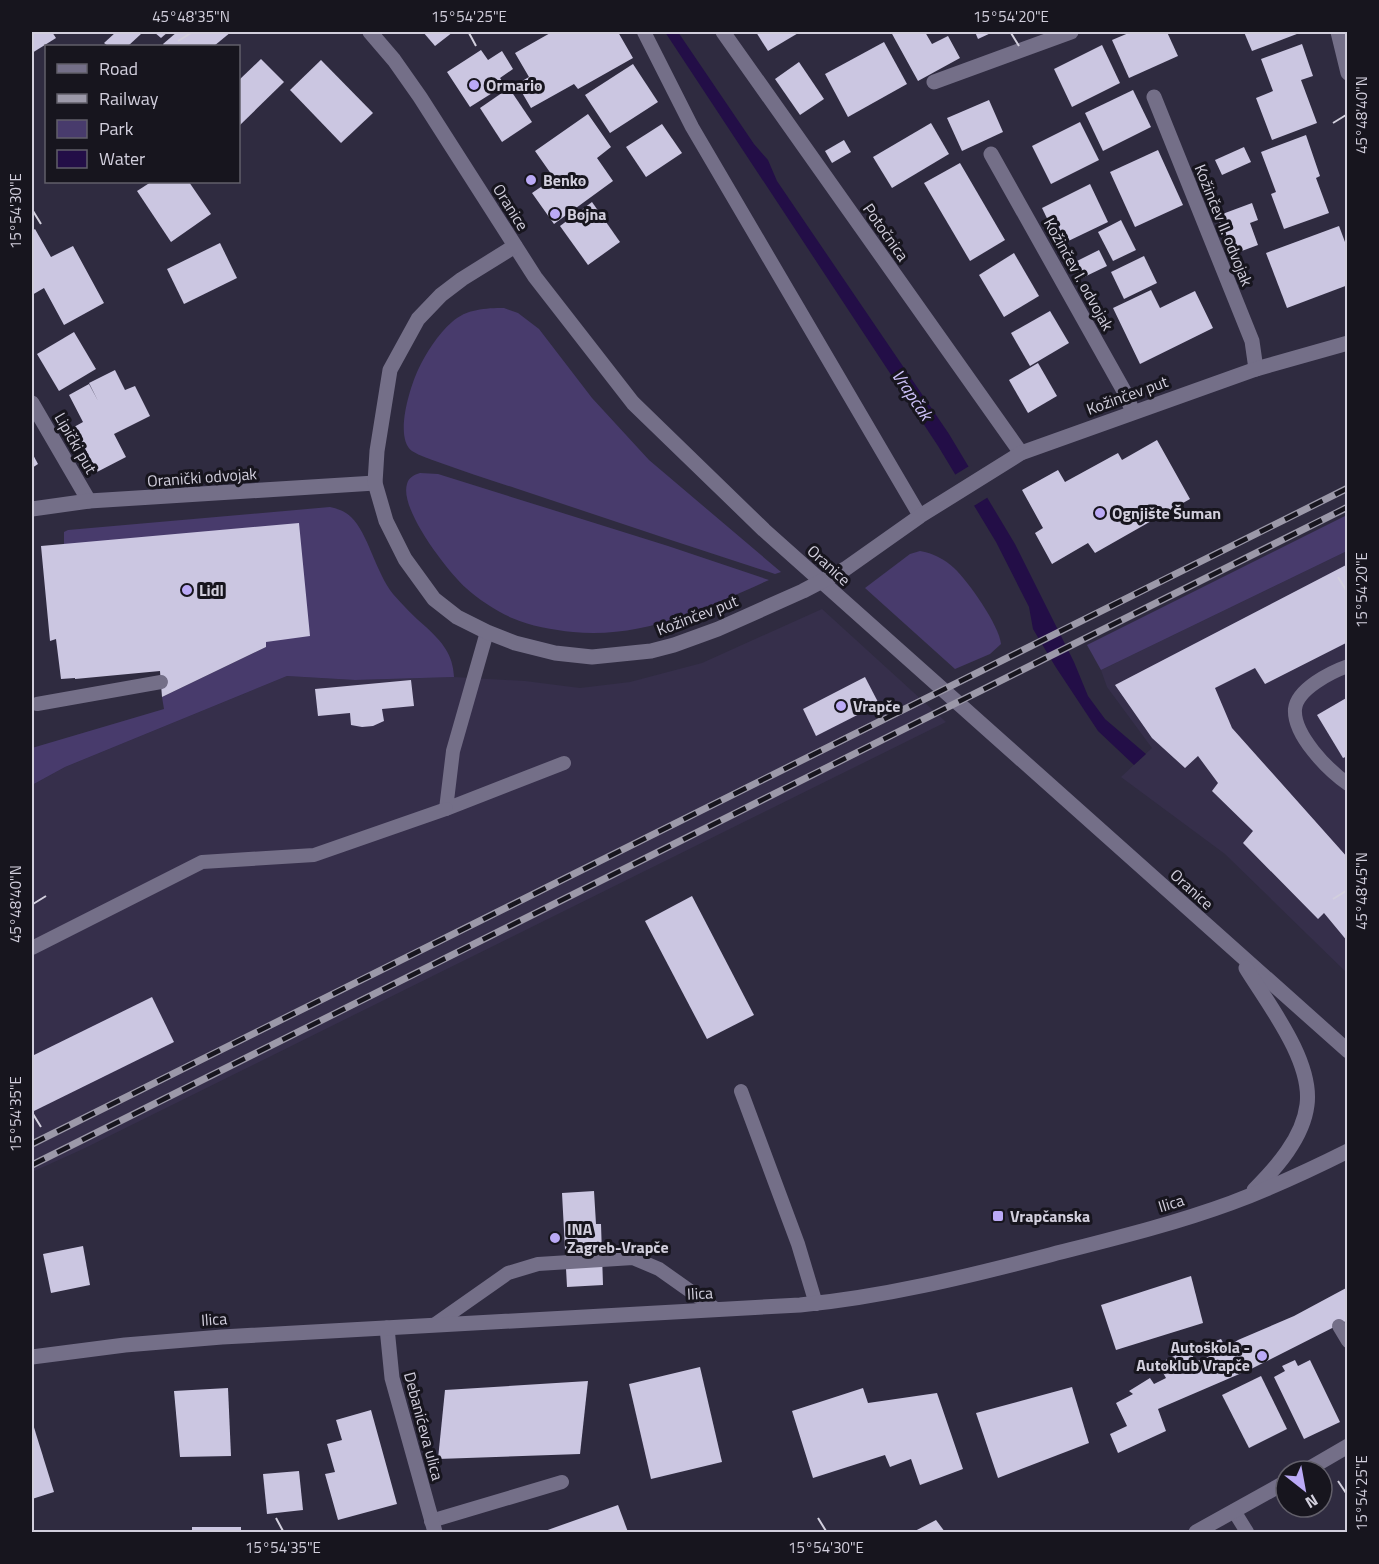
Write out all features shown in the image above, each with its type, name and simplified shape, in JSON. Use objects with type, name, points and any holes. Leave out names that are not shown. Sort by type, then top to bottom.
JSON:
[{"type":"street","name":"Oranice","points":[[370,32],[394,60],[420,97],[535,277],[626,394],[657,427],[772,538],[1347,1051]]},
{"type":"street","name":"Potočnica","points":[[723,32],[1021,453]]},
{"type":"street","points":[[934,82],[1071,32]]},
{"type":"street","points":[[1338,32],[1347,73]]},
{"type":"street","name":"Kožinčev II. odvojak","points":[[1154,97],[1252,341],[1256,369]]},
{"type":"street","name":"Kožinčev I. odvojak","points":[[991,154],[1124,391],[1133,412]]},
{"type":"street","name":"Kožinčev put","points":[[515,246],[462,279],[441,295],[418,319],[390,370],[377,451],[375,483],[386,521],[405,559],[430,594],[443,607],[488,632],[514,643],[555,653],[592,657],[625,655],[651,651],[694,638],[802,591],[845,569],[920,516],[1021,453],[1256,369],[1347,343]]},
{"type":"street","name":"Lipički put","points":[[32,403],[89,501]]},
{"type":"street","name":"Oranički odvojak","points":[[32,509],[89,501],[375,483]]},
{"type":"street","points":[[1236,952],[1296,1053],[1304,1073],[1308,1094],[1307,1107],[1300,1127],[1286,1154],[1270,1175],[1248,1196]]},
{"type":"street","name":"Ilica","points":[[32,1357],[222,1336],[816,1304],[928,1284],[1129,1234],[1248,1196],[1347,1151]]},
{"type":"street","name":"Debanićeva ulica","points":[[387,1328],[392,1378],[433,1527]]},
{"type":"street","points":[[1325,1459],[1347,1446]]},
{"type":"street","points":[[1196,1533],[1274,1489]]},
{"type":"lane","points":[[644,32],[692,127],[920,516]]},
{"type":"lane","points":[[446,809],[453,751],[488,632]]},
{"type":"lane","points":[[1347,666],[1332,672],[1303,692],[1295,708],[1299,729],[1313,751],[1332,772],[1347,784]]},
{"type":"lane","points":[[37,704],[161,682]]},
{"type":"lane","points":[[32,948],[202,862],[314,855],[446,809],[564,763]]},
{"type":"lane","points":[[741,1091],[798,1244],[816,1304]]},
{"type":"lane","points":[[434,1325],[508,1273],[538,1264],[633,1258],[659,1269],[717,1310]]},
{"type":"lane","points":[[1339,1326],[1347,1341]]},
{"type":"lane","points":[[433,1527],[562,1482]]},
{"type":"lane","points":[[1234,1511],[1247,1533]]},
{"type":"shaded area","points":[[1347,551],[1347,973],[1225,854],[1121,777],[1152,748],[1107,687],[1101,670]]},
{"type":"shaded area","points":[[822,609],[946,722],[83,1149],[32,1172],[32,785],[65,767],[287,676],[355,680],[454,677],[525,681],[580,688],[630,682],[702,663]]},
{"type":"green space","points":[[504,308],[518,313],[539,329],[592,398],[649,460],[781,572],[775,574],[710,553],[476,475],[412,451],[404,435],[405,412],[415,378],[429,351],[442,332],[464,314],[476,310]]},
{"type":"green space","points":[[420,473],[438,474],[769,580],[698,611],[625,631],[573,632],[526,623],[500,612],[476,596],[458,580],[437,555],[417,524],[406,495],[409,480]]},
{"type":"green space","points":[[330,507],[346,513],[357,524],[393,594],[446,649],[454,677],[355,680],[287,676],[65,767],[32,785],[32,748],[164,709],[162,697],[266,647],[64,544],[64,532]]},
{"type":"green space","points":[[1347,515],[1347,551],[1101,670],[1087,645]]},
{"type":"green space","points":[[920,551],[934,555],[950,565],[960,574],[982,604],[995,626],[1001,644],[990,654],[955,669],[865,588],[910,554]]},
{"type":"water","name":"Vrapčak","points":[[665,32],[678,32],[754,144],[768,160],[777,181],[949,434],[1015,544],[1074,662],[1088,696],[1105,719],[1146,754],[1134,765],[1098,731],[1055,666],[1033,629],[1029,607],[996,542],[938,446]]},
{"type":"pier","points":[[971,465],[990,496],[972,507],[953,476]]},
{"type":"building","points":[[32,32],[52,32],[56,38],[32,53]]},
{"type":"building","points":[[116,32],[141,34],[129,45],[104,43]]},
{"type":"building","points":[[154,32],[168,32],[161,38]]},
{"type":"building","points":[[177,32],[231,32],[215,45],[163,44]]},
{"type":"building","points":[[423,32],[453,32],[435,46]]},
{"type":"building","points":[[552,32],[618,32],[633,58],[578,89],[574,84],[531,108],[517,84],[529,77],[515,53]]},
{"type":"building","points":[[756,32],[800,32],[768,51]]},
{"type":"building","points":[[891,32],[925,32],[932,44],[948,36],[960,58],[918,81]]},
{"type":"building","points":[[975,32],[993,32],[978,39]]},
{"type":"building","points":[[1131,32],[1167,32],[1178,56],[1129,78],[1112,40]]},
{"type":"building","points":[[1244,32],[1302,32],[1252,51]]},
{"type":"building","points":[[884,42],[907,84],[848,117],[825,74]]},
{"type":"building","points":[[1302,44],[1313,76],[1301,80],[1317,123],[1272,140],[1256,98],[1273,91],[1261,59]]},
{"type":"building","points":[[1102,45],[1120,83],[1072,107],[1054,69]]},
{"type":"building","points":[[481,50],[488,60],[502,51],[513,69],[500,78],[505,85],[470,107],[447,72]]},
{"type":"building","points":[[261,59],[284,82],[240,125],[240,79]]},
{"type":"building","points":[[321,60],[373,113],[341,143],[290,90]]},
{"type":"building","points":[[799,62],[824,99],[800,115],[775,79]]},
{"type":"building","points":[[633,64],[658,102],[610,133],[585,95]]},
{"type":"building","points":[[509,88],[532,122],[502,142],[480,108]]},
{"type":"building","points":[[1133,90],[1151,127],[1103,151],[1085,113]]},
{"type":"building","points":[[989,100],[1003,132],[962,151],[947,118]]},
{"type":"building","points":[[588,114],[611,147],[597,158],[613,181],[554,224],[532,193],[554,178],[535,151]]},
{"type":"building","points":[[1080,122],[1099,160],[1051,184],[1032,146]]},
{"type":"building","points":[[931,123],[949,154],[892,188],[873,157]]},
{"type":"building","points":[[662,124],[682,153],[646,177],[626,147]]},
{"type":"building","points":[[1306,135],[1320,176],[1316,178],[1329,213],[1284,229],[1271,194],[1276,192],[1261,152]]},
{"type":"building","points":[[844,140],[851,152],[832,163],[825,151]]},
{"type":"building","points":[[1244,147],[1251,162],[1222,175],[1215,160]]},
{"type":"building","points":[[1158,150],[1183,205],[1135,227],[1110,172]]},
{"type":"building","points":[[960,163],[1005,240],[970,261],[924,183]]},
{"type":"building","points":[[149,183],[190,183],[211,214],[171,242],[137,191]]},
{"type":"building","points":[[1090,184],[1108,222],[1060,245],[1042,208]]},
{"type":"building","points":[[592,202],[620,242],[588,265],[560,226]]},
{"type":"building","points":[[1252,203],[1258,220],[1250,223],[1258,245],[1231,255],[1217,216]]},
{"type":"building","points":[[1121,220],[1136,250],[1113,261],[1098,232]]},
{"type":"building","points":[[1339,226],[1348,250],[1348,285],[1287,308],[1266,253]]},
{"type":"building","points":[[35,229],[51,257],[73,246],[104,303],[64,325],[44,288],[32,295],[32,231]]},
{"type":"building","points":[[220,243],[237,278],[184,304],[167,269]]},
{"type":"building","points":[[1099,250],[1107,266],[1080,279],[1073,263]]},
{"type":"building","points":[[1014,253],[1039,296],[1004,317],[979,275]]},
{"type":"building","points":[[1144,256],[1157,283],[1124,299],[1111,272]]},
{"type":"building","points":[[1151,290],[1160,308],[1195,291],[1213,328],[1140,364],[1113,308]]},
{"type":"building","points":[[1050,311],[1069,343],[1030,366],[1011,333]]},
{"type":"building","points":[[74,332],[96,369],[59,391],[37,354]]},
{"type":"building","points":[[1038,363],[1057,396],[1028,413],[1009,380]]},
{"type":"building","points":[[115,370],[125,390],[135,386],[150,416],[114,434],[126,457],[97,472],[74,427],[83,422],[69,395],[89,384],[98,401],[89,383]]},
{"type":"building","name":"Ognjište Šuman","points":[[1157,440],[1190,499],[1095,553],[1088,543],[1052,564],[1035,533],[1043,528],[1022,490],[1058,470],[1065,482],[1118,453],[1122,460]]},
{"type":"building","points":[[32,453],[38,464],[32,468]]},
{"type":"building","name":"Lidl","points":[[299,523],[310,636],[266,642],[266,647],[162,697],[160,671],[61,679],[56,639],[50,641],[41,546]]},
{"type":"building","points":[[1348,564],[1348,642],[1265,684],[1255,668],[1215,688],[1232,728],[1348,858],[1346,872],[1348,874],[1348,942],[1324,913],[1318,919],[1243,843],[1253,831],[1212,791],[1218,783],[1198,756],[1185,768],[1152,738],[1115,685]]},
{"type":"building","name":"Vrapče","points":[[865,677],[879,704],[816,736],[803,709]]},
{"type":"building","points":[[411,680],[414,706],[382,709],[384,721],[373,726],[351,725],[350,713],[318,716],[315,689]]},
{"type":"building","points":[[1348,697],[1348,756],[1343,758],[1317,715]]},
{"type":"building","points":[[692,896],[754,1015],[707,1039],[645,921]]},
{"type":"building","points":[[152,997],[174,1042],[32,1112],[32,1056]]},
{"type":"building","points":[[594,1191],[596,1224],[601,1224],[603,1285],[567,1287],[562,1193]]},
{"type":"building","points":[[83,1246],[90,1285],[51,1293],[43,1254]]},
{"type":"building","points":[[1191,1276],[1203,1323],[1116,1350],[1101,1305]]},
{"type":"building","points":[[1348,1287],[1348,1320],[1251,1369],[1158,1409],[1166,1431],[1118,1453],[1110,1434],[1127,1426],[1116,1403],[1133,1394],[1129,1391],[1150,1378],[1154,1384],[1166,1378],[1158,1364],[1190,1348],[1195,1362],[1215,1354],[1210,1343],[1221,1339],[1226,1348]]},
{"type":"building","points":[[1295,1360],[1298,1366],[1310,1360],[1340,1422],[1304,1439],[1274,1377],[1285,1371],[1282,1366]]},
{"type":"building","points":[[700,1367],[722,1462],[651,1479],[629,1384]]},
{"type":"building","points":[[1261,1376],[1287,1429],[1249,1448],[1222,1395]]},
{"type":"building","points":[[588,1381],[580,1454],[438,1459],[445,1390]]},
{"type":"building","points":[[1072,1387],[1089,1443],[998,1478],[976,1413]]},
{"type":"building","points":[[228,1388],[231,1456],[180,1457],[174,1391]]},
{"type":"building","points":[[863,1388],[868,1403],[937,1393],[963,1469],[920,1485],[911,1459],[890,1467],[885,1455],[813,1478],[792,1411]]},
{"type":"building","points":[[371,1410],[397,1504],[338,1520],[325,1474],[335,1472],[327,1444],[342,1440],[336,1420]]},
{"type":"building","points":[[32,1421],[54,1492],[32,1499]]},
{"type":"building","points":[[299,1471],[303,1510],[267,1514],[263,1474]]},
{"type":"building","points":[[618,1505],[628,1532],[542,1532]]},
{"type":"building","points":[[936,1520],[945,1532],[913,1532]]},
{"type":"building","points":[[192,1527],[241,1527],[241,1532],[192,1532]]},
{"type":"railway","points":[[32,1144],[1348,488]]},
{"type":"railway","points":[[32,1165],[1348,507]]},
{"type":"place","name":"Ormario","points":[[474,85]]},
{"type":"place","name":"Benko","points":[[531,180]]},
{"type":"place","name":"Bojna","points":[[555,214]]},
{"type":"place","name":"Ognjište Šuman","points":[[1100,513]]},
{"type":"place","name":"Lidl","points":[[187,590]]},
{"type":"place","name":"Vrapče","points":[[841,706]]},
{"type":"place","name":"Vrapčanska","points":[[998,1216]]},
{"type":"place","name":"INA Zagreb-Vrapče","points":[[555,1238]]},
{"type":"place","name":"Autoškola - Autoklub Vrapče","points":[[1262,1356]]}]
